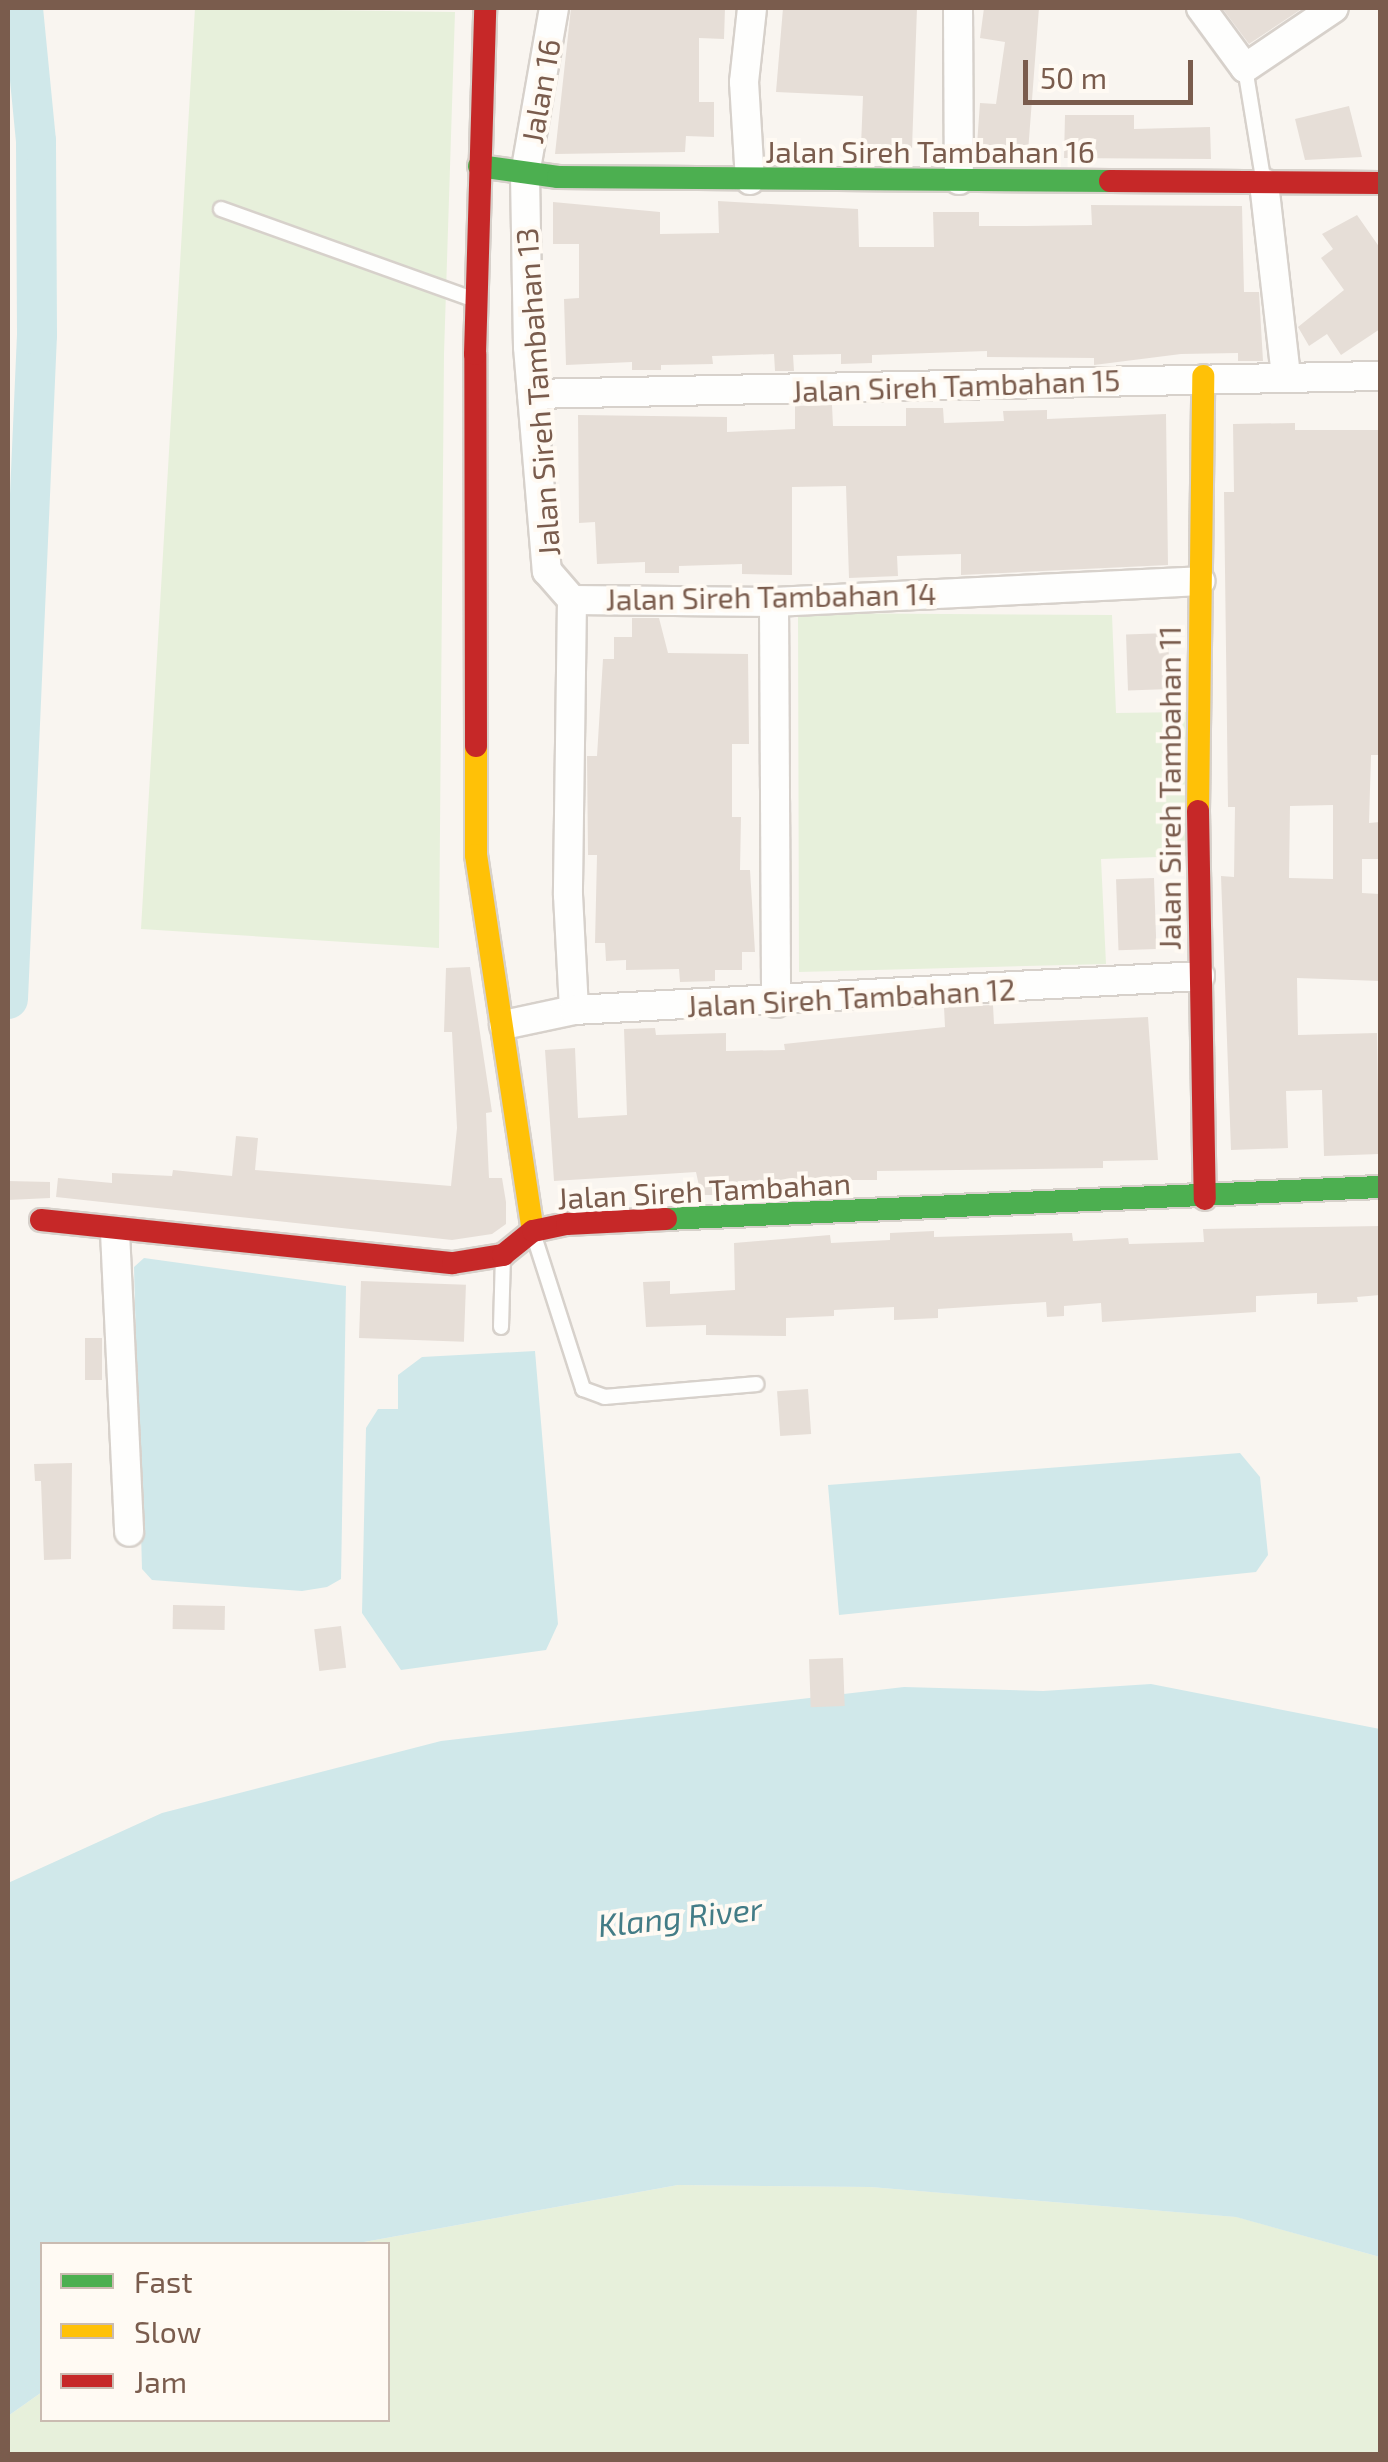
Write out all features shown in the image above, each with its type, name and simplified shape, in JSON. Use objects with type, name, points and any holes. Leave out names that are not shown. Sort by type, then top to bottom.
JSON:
[{"type":"street","points":[[485,8],[477,301],[476,855],[532,1231]]},
{"type":"street","name":"Jalan 16","points":[[525,175],[554,8]]},
{"type":"street","points":[[750,180],[744,82],[752,8]]},
{"type":"street","points":[[958,8],[958,180]]},
{"type":"street","points":[[1201,8],[1245,68],[1334,8]]},
{"type":"street","name":"Jalan Sireh Tambahan 16","points":[[480,166],[525,175],[750,180],[1380,183]]},
{"type":"street","name":"Jalan Sireh Tambahan 13","points":[[525,175],[532,394],[547,570],[572,600]]},
{"type":"street","points":[[1264,183],[1286,376]]},
{"type":"street","name":"Jalan Sireh Tambahan 15","points":[[532,394],[1203,376],[1380,376]]},
{"type":"street","name":"Jalan Sireh Tambahan 11","points":[[1203,376],[1200,976],[1205,1200]]},
{"type":"street","name":"Jalan Sireh Tambahan 14","points":[[574,1010],[568,895],[572,600],[774,602],[1200,581]]},
{"type":"street","points":[[774,602],[776,1003]]},
{"type":"street","name":"Jalan Sireh Tambahan 12","points":[[504,1025],[574,1010],[776,1003],[1200,976]]},
{"type":"street","name":"Jalan Sireh Tambahan","points":[[503,1255],[532,1231],[739,1215],[1205,1200],[1380,1187]]},
{"type":"street","points":[[42,1220],[115,1232],[452,1263],[503,1255]]},
{"type":"street","points":[[115,1232],[129,1532]]},
{"type":"lane","points":[[1245,68],[1264,183]]},
{"type":"lane","points":[[221,209],[477,301]]},
{"type":"lane","points":[[532,1231],[583,1389],[606,1397],[756,1384]]},
{"type":"lane","points":[[501,1327],[503,1255]]},
{"type":"green space","points":[[195,8],[455,12],[444,354],[439,948],[141,929]]},
{"type":"green space","points":[[798,613],[1112,615],[1116,713],[1186,712],[1187,856],[1101,859],[1106,964],[799,972]]},
{"type":"green space","points":[[678,2185],[870,2187],[1237,2217],[1380,2257],[1380,2454],[8,2454],[8,2416],[40,2393],[40,2422],[390,2422],[390,2242],[364,2242]]},
{"type":"water","points":[[144,1258],[346,1286],[341,1579],[327,1587],[302,1591],[152,1580],[142,1569],[134,1267]]},
{"type":"water","points":[[535,1351],[558,1624],[546,1650],[401,1670],[362,1613],[366,1428],[378,1409],[398,1409],[398,1375],[422,1357]]},
{"type":"water","points":[[1240,1453],[1260,1477],[1268,1555],[1256,1572],[839,1615],[828,1485]]},
{"type":"water","name":"Klang River","points":[[1151,1684],[1380,1729],[1380,2257],[1236,2217],[870,2187],[678,2185],[364,2242],[40,2242],[40,2393],[8,2416],[8,1883],[162,1813],[441,1741],[904,1687],[1043,1691]]},
{"type":"building","points":[[571,8],[725,8],[724,39],[699,38],[699,102],[714,102],[714,137],[686,136],[685,152],[555,154]]},
{"type":"building","points":[[783,8],[917,8],[912,148],[861,146],[863,96],[776,92]]},
{"type":"building","points":[[984,8],[1039,8],[1028,152],[1014,150],[1014,158],[976,158],[980,103],[996,104],[1005,42],[980,38]]},
{"type":"building","points":[[1222,8],[1303,8],[1249,44]]},
{"type":"building","points":[[1349,106],[1362,157],[1305,160],[1295,119]]},
{"type":"building","points":[[1065,115],[1134,115],[1134,129],[1210,127],[1211,159],[1064,158]]},
{"type":"building","points":[[718,201],[858,209],[859,247],[934,247],[933,212],[979,212],[979,226],[1092,225],[1091,205],[1242,206],[1244,292],[1259,292],[1263,361],[1238,361],[1238,353],[1181,354],[1094,365],[1094,358],[987,357],[987,351],[872,355],[872,363],[841,364],[841,354],[793,355],[794,371],[775,371],[774,354],[712,356],[713,364],[661,365],[661,370],[632,370],[632,362],[566,365],[564,299],[579,298],[579,244],[553,244],[553,202],[660,212],[660,234],[719,233]]},
{"type":"building","points":[[1357,215],[1380,248],[1380,329],[1341,355],[1327,334],[1309,346],[1298,327],[1344,290],[1321,258],[1333,249],[1322,234]]},
{"type":"building","points":[[832,405],[833,426],[906,426],[906,408],[943,408],[944,423],[1004,421],[1003,411],[1047,410],[1047,419],[1166,414],[1168,565],[961,575],[961,554],[897,556],[898,576],[849,578],[846,486],[792,487],[792,575],[742,574],[742,564],[679,566],[679,573],[645,573],[645,562],[597,564],[595,522],[579,523],[578,415],[727,417],[727,432],[795,429],[795,406]]},
{"type":"building","points":[[1295,423],[1295,430],[1379,430],[1380,755],[1371,755],[1369,823],[1380,822],[1380,859],[1362,859],[1362,893],[1380,894],[1380,981],[1297,978],[1298,1035],[1377,1033],[1379,1154],[1324,1156],[1322,1090],[1286,1091],[1288,1148],[1231,1150],[1221,876],[1234,877],[1235,807],[1228,807],[1224,492],[1234,492],[1233,424]],"holes":[[[1333,805],[1333,879],[1289,878],[1290,806]]]},
{"type":"building","points":[[632,618],[659,618],[668,653],[748,654],[749,744],[732,744],[732,817],[741,817],[740,870],[750,870],[755,952],[742,952],[742,970],[715,970],[715,981],[680,982],[679,969],[626,970],[626,960],[606,961],[605,943],[595,943],[597,855],[588,855],[587,756],[597,756],[603,659],[614,659],[614,637],[632,637]]},
{"type":"building","points":[[1168,633],[1170,689],[1128,690],[1126,634]]},
{"type":"building","points":[[1154,878],[1156,949],[1119,950],[1116,879]]},
{"type":"building","points":[[470,967],[492,1112],[486,1113],[489,1178],[502,1178],[506,1202],[506,1224],[492,1234],[452,1240],[56,1197],[58,1178],[112,1183],[112,1173],[172,1176],[173,1170],[232,1176],[236,1136],[258,1138],[255,1170],[451,1186],[457,1128],[452,1032],[444,1032],[446,968]]},
{"type":"building","points":[[993,1005],[994,1024],[1148,1017],[1158,1160],[1103,1161],[1103,1168],[877,1171],[877,1180],[840,1180],[841,1188],[719,1186],[720,1195],[701,1195],[696,1172],[554,1181],[545,1050],[575,1048],[578,1118],[627,1115],[624,1029],[655,1028],[656,1035],[726,1033],[726,1051],[785,1050],[784,1044],[945,1027],[944,1007]]},
{"type":"building","points":[[8,1181],[50,1182],[50,1198],[8,1200]]},
{"type":"building","points":[[1380,1226],[1380,1295],[1357,1297],[1358,1302],[1317,1304],[1317,1293],[1256,1296],[1256,1312],[1102,1322],[1101,1303],[1064,1306],[1064,1316],[1047,1317],[1046,1302],[938,1309],[938,1318],[894,1320],[894,1307],[834,1310],[834,1316],[786,1318],[786,1336],[706,1335],[706,1325],[646,1327],[643,1282],[670,1281],[670,1294],[735,1290],[734,1243],[830,1235],[831,1243],[890,1240],[890,1233],[934,1231],[934,1237],[1072,1233],[1073,1241],[1128,1238],[1129,1244],[1204,1242],[1203,1229]]},
{"type":"building","points":[[361,1281],[466,1285],[464,1342],[359,1338]]},
{"type":"building","points":[[85,1338],[102,1338],[102,1380],[85,1380]]},
{"type":"building","points":[[808,1389],[811,1434],[780,1436],[777,1391]]},
{"type":"building","points":[[72,1463],[71,1559],[44,1560],[41,1481],[35,1481],[34,1464]]},
{"type":"building","points":[[173,1605],[225,1606],[225,1630],[173,1629]]},
{"type":"building","points":[[341,1626],[346,1668],[319,1671],[314,1629]]},
{"type":"building","points":[[843,1658],[845,1706],[811,1707],[809,1659]]},
{"type":"waterway","points":[[8,999],[37,335],[36,141],[23,8]]},
{"type":"waterway","points":[[8,932],[13,939]]},
{"type":"traffic: fast","points":[[479,166],[558,177],[1110,181]]},
{"type":"traffic: fast","points":[[666,1219],[1380,1187]]},
{"type":"traffic: slow","points":[[1198,811],[1203,376]]},
{"type":"traffic: slow","points":[[476,746],[476,855],[533,1231]]},
{"type":"traffic: jam","points":[[476,746],[475,354],[485,8]]},
{"type":"traffic: jam","points":[[1110,181],[1380,183]]},
{"type":"traffic: jam","points":[[1198,811],[1205,1199]]},
{"type":"traffic: jam","points":[[41,1220],[453,1263],[503,1255],[533,1231],[567,1224],[666,1219]]}]
